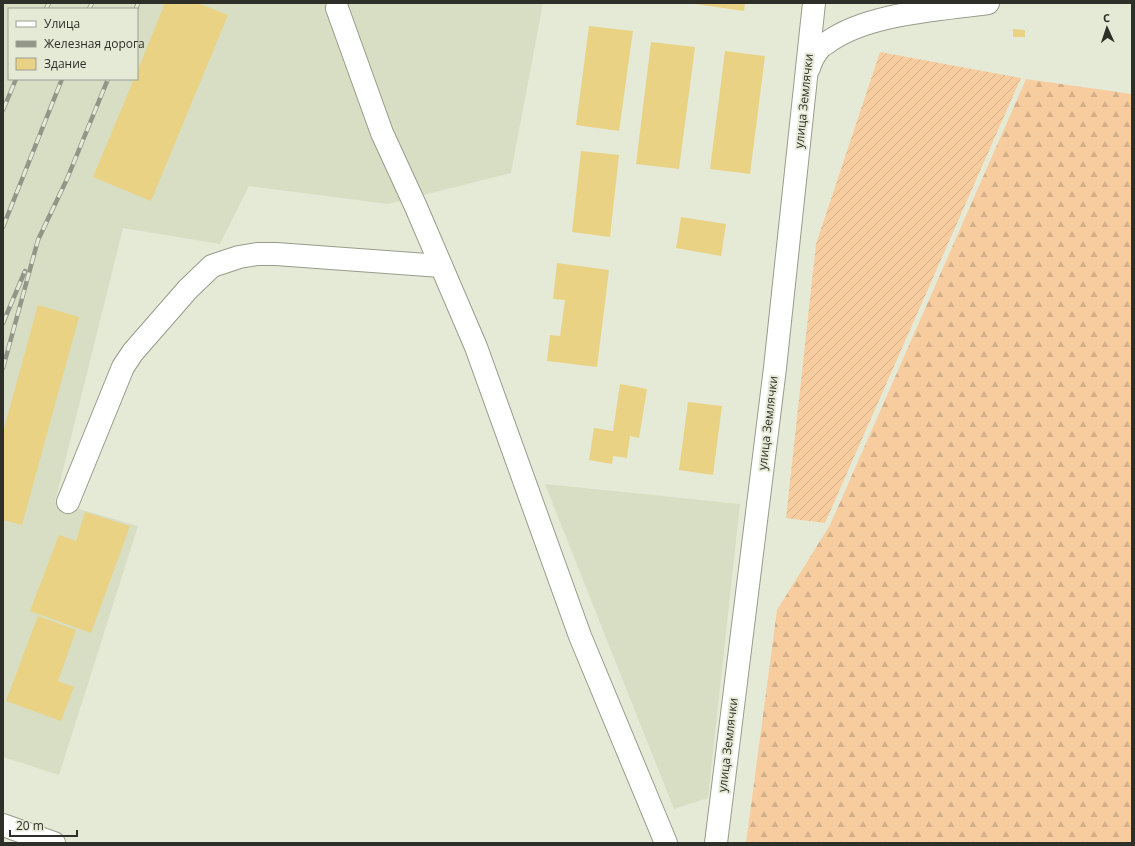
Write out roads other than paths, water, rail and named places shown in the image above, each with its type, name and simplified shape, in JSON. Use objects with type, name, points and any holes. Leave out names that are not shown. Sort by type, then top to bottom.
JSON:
[{"type":"street","name":"улица Землячки","points":[[716,843],[775,368],[814,3]]},
{"type":"street","points":[[806,79],[812,60],[820,48],[835,37],[852,28],[904,14],[988,3]]},
{"type":"street","points":[[337,8],[382,133],[476,347],[580,636],[666,843]]},
{"type":"street","points":[[68,502],[123,367],[133,352],[188,289],[212,266],[239,257],[257,254],[276,254],[441,266]]},
{"type":"street","points":[[3,825],[54,843]]},
{"type":"railway","points":[[46,8],[49,3]]},
{"type":"railway","points":[[90,8],[92,3]]},
{"type":"railway","points":[[136,8],[138,3]]},
{"type":"railway","points":[[3,110],[16,80]]},
{"type":"railway","points":[[3,227],[62,80]]},
{"type":"railway","points":[[3,368],[38,240],[67,179],[108,80]]},
{"type":"railway","points":[[3,323],[25,271]]}]
